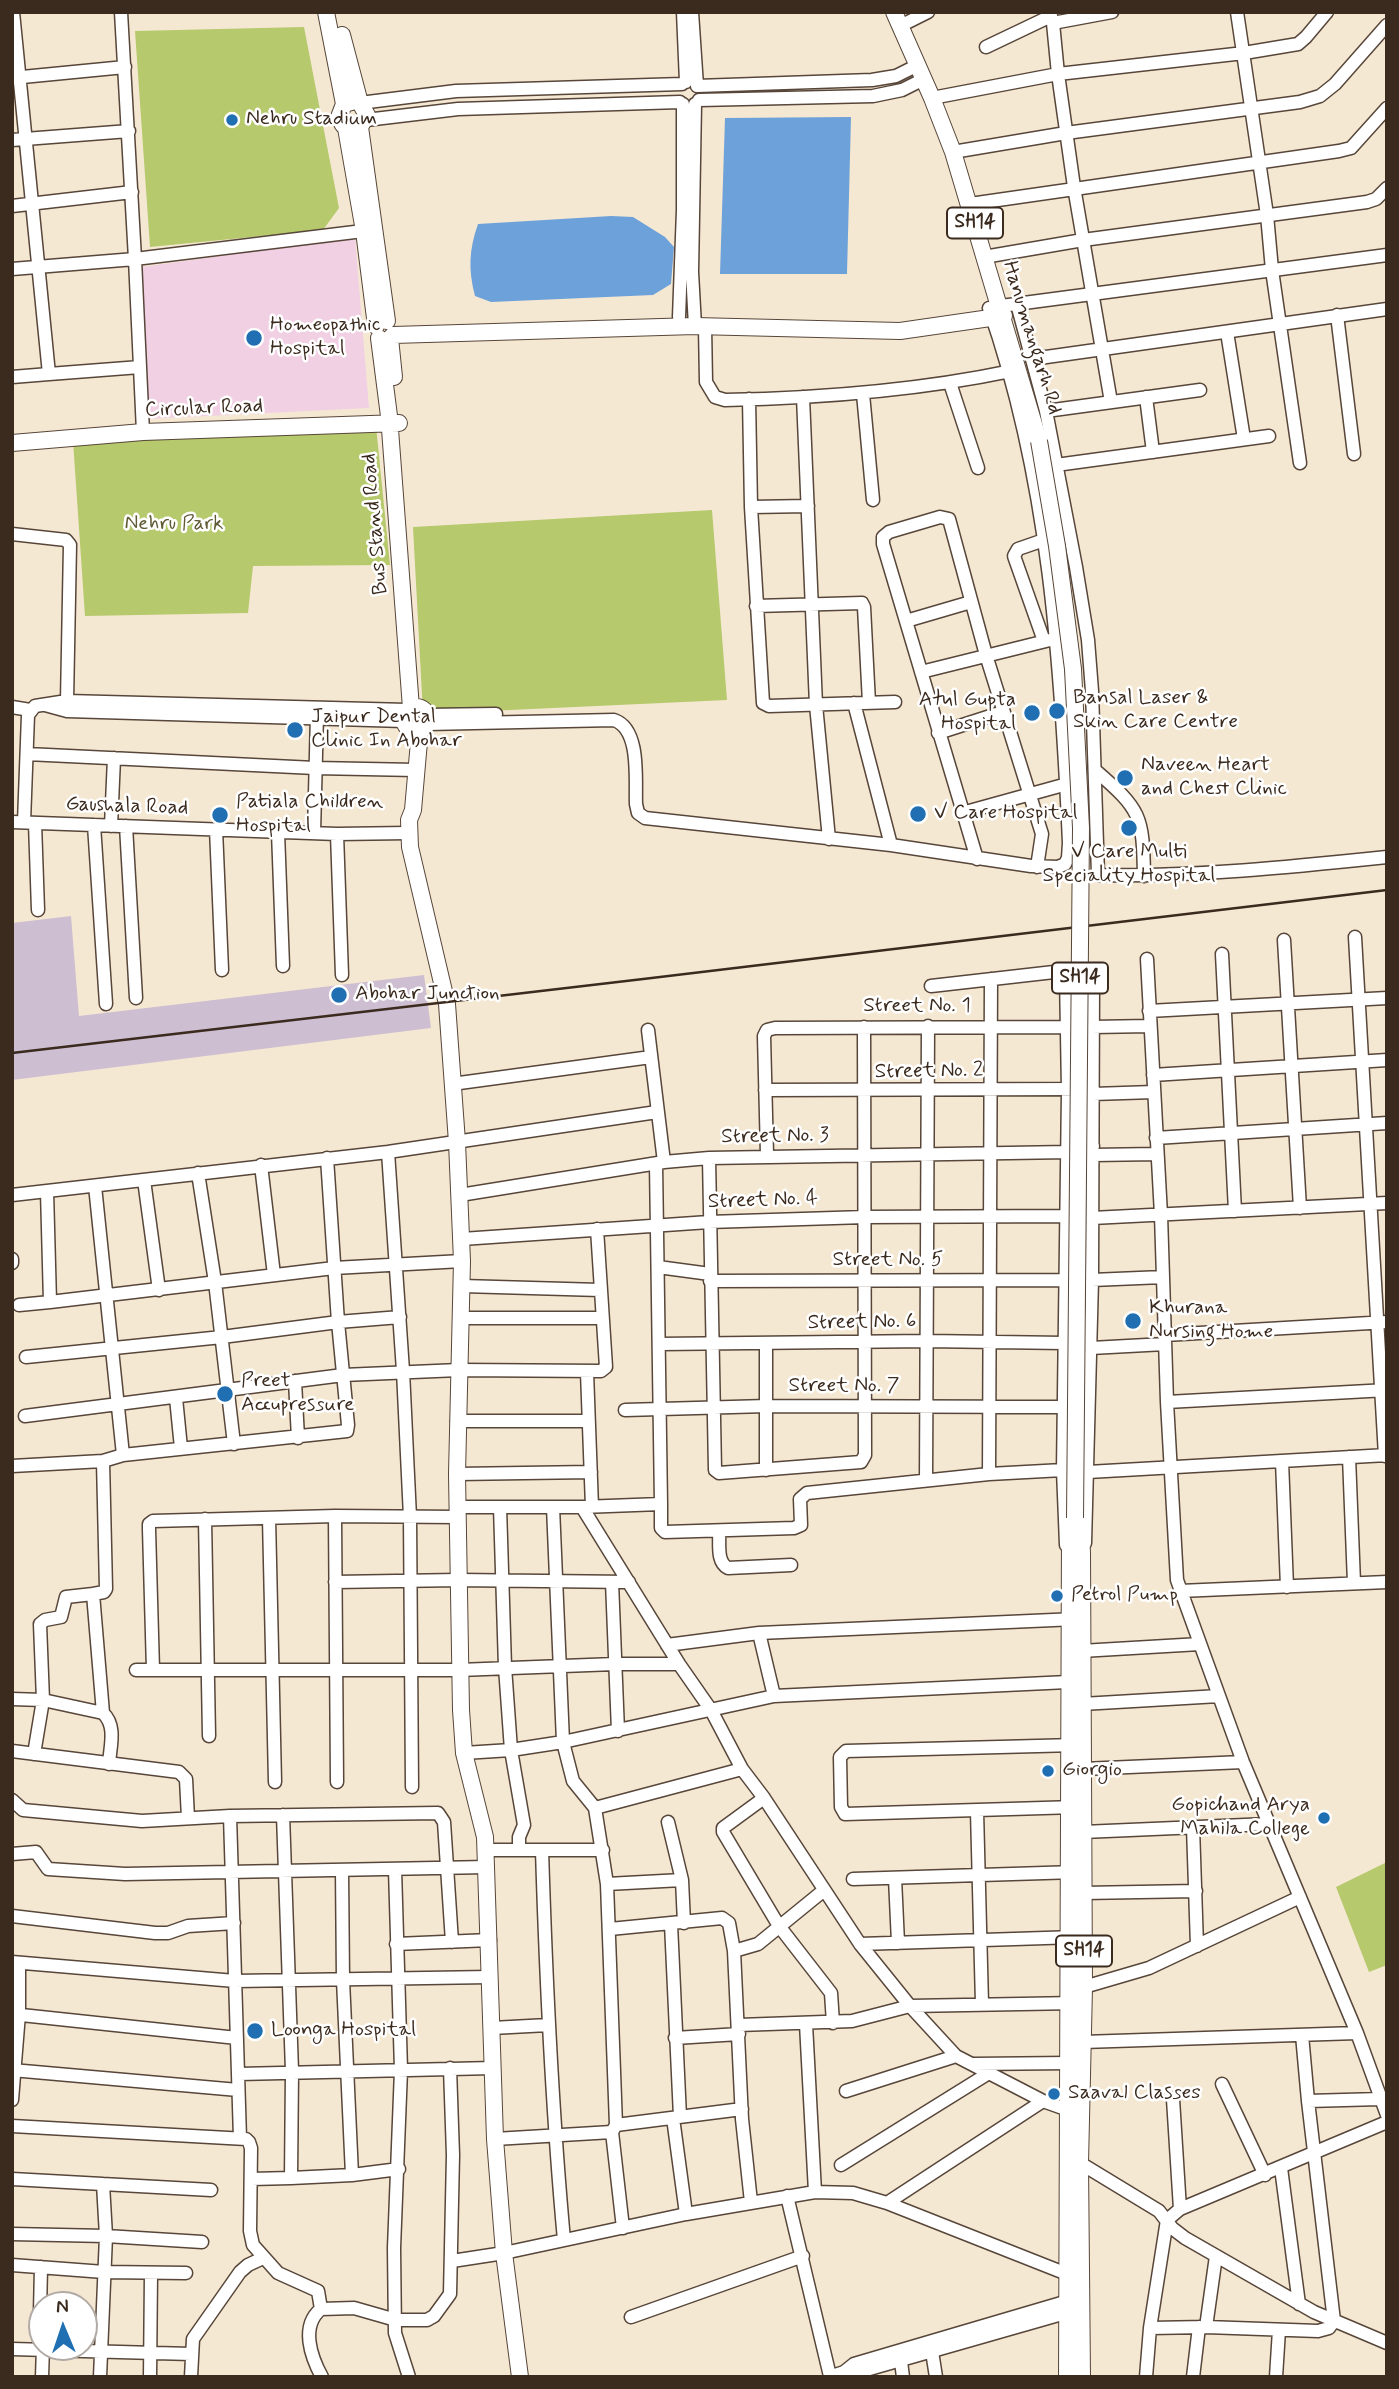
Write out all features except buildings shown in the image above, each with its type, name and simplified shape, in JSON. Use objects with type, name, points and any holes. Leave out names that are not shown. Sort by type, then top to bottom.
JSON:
[{"type":"main road","name":"Bus Stand Road","points":[[326,12],[352,104],[367,115],[358,125],[369,230],[387,331],[416,718],[412,770],[404,810],[413,865],[447,1004],[462,1239],[457,1421],[459,1670],[464,1753],[483,1825],[486,1858],[495,2139],[504,2253],[520,2377]]},
{"type":"main road","name":"Bus Stand Road","points":[[336,12],[352,104]]},
{"type":"main road","name":"Hanumangarh Rd","points":[[897,19],[953,152],[1039,440],[1057,546],[1073,669],[1081,828],[1075,1523],[1081,1534],[1075,1554]]},
{"type":"main road","name":"Bus Stand Road","points":[[352,104],[339,117],[358,125]]},
{"type":"main road","points":[[387,331],[693,322],[880,322],[1001,311]]},
{"type":"main road","name":"Circular Road","points":[[12,435],[393,419]]},
{"type":"main road","name":"Circular Road","points":[[12,443],[143,428]]},
{"type":"main road","name":"SH14","points":[[1075,1554],[1074,1619],[1068,1682],[1076,1745],[1077,1937],[1083,2042],[1075,2113],[1067,2274],[1074,2305],[1082,2377]]},
{"type":"main road","name":"SH14","points":[[1074,1619],[1081,1651],[1082,1704],[1076,1745],[1083,1769],[1076,1807],[1083,1832],[1076,1872],[1083,1893],[1077,1937]]},
{"type":"main road","name":"SH14","points":[[1067,2377],[1074,2305],[1080,2163],[1069,2063],[1079,1997]]},
{"type":"street","points":[[14,12],[18,140],[30,204],[49,374]]},
{"type":"street","points":[[121,12],[143,428]]},
{"type":"street","points":[[683,12],[688,84]]},
{"type":"street","points":[[689,103],[677,94],[688,84],[692,12]]},
{"type":"street","points":[[897,19],[928,12]]},
{"type":"street","points":[[986,47],[1052,17],[1112,12]]},
{"type":"street","points":[[1237,12],[1300,463]]},
{"type":"street","points":[[932,98],[1058,74],[1244,53],[1298,44],[1327,12]]},
{"type":"street","points":[[1052,17],[1074,187],[1111,402]]},
{"type":"street","points":[[953,152],[1066,133],[1300,102],[1320,96],[1335,84],[1387,25]]},
{"type":"street","points":[[15,78],[125,67]]},
{"type":"street","points":[[352,104],[457,91],[799,83],[886,79],[921,72]]},
{"type":"street","points":[[358,125],[458,109],[889,94],[921,72]]},
{"type":"street","points":[[799,83],[799,97]]},
{"type":"street","points":[[688,84],[701,93],[689,103],[683,210],[687,271],[693,322],[706,382],[715,397],[725,400],[863,394],[950,383],[1011,371]]},
{"type":"street","points":[[970,204],[1351,148],[1387,108]]},
{"type":"street","points":[[18,140],[129,131]]},
{"type":"street","points":[[984,257],[1083,240],[1367,202],[1376,199],[1387,188]]},
{"type":"street","points":[[12,206],[132,192]]},
{"type":"street","points":[[12,269],[135,259],[369,230]]},
{"type":"street","points":[[1001,311],[1092,294],[1387,255]]},
{"type":"street","points":[[1032,359],[1387,309]]},
{"type":"street","points":[[1001,311],[1032,359],[1046,411],[1088,640],[1098,875]]},
{"type":"street","points":[[12,707],[67,711],[416,718],[614,713],[623,715],[633,723],[644,803],[649,812],[661,818],[891,845],[1037,867],[1058,867],[1065,864],[1068,858],[1069,844],[1058,638],[1044,540],[1001,311]]},
{"type":"street","points":[[1338,315],[1354,454]]},
{"type":"street","points":[[1227,332],[1244,439]]},
{"type":"street","points":[[12,377],[140,368]]},
{"type":"street","points":[[950,383],[978,468]]},
{"type":"street","points":[[1046,411],[1200,390]]},
{"type":"street","points":[[863,394],[873,500]]},
{"type":"street","points":[[803,397],[816,705],[829,839]]},
{"type":"street","points":[[1146,397],[1153,452]]},
{"type":"street","points":[[749,399],[751,507],[763,703],[769,706],[895,702]]},
{"type":"street","points":[[1056,465],[1269,436]]},
{"type":"street","points":[[751,507],[808,506]]},
{"type":"street","points":[[977,859],[883,544],[883,537],[889,532],[940,517],[949,519],[986,655],[1042,834],[1037,867]]},
{"type":"street","points":[[12,534],[66,540],[70,545],[66,701]]},
{"type":"street","points":[[1044,540],[1018,549],[1014,556],[1044,642]]},
{"type":"street","points":[[756,607],[858,602],[864,607],[869,703]]},
{"type":"street","points":[[906,621],[971,602]]},
{"type":"street","points":[[921,672],[1058,638]]},
{"type":"street","points":[[38,910],[24,822],[28,715],[36,707],[66,701],[317,715]]},
{"type":"street","points":[[854,703],[891,845]]},
{"type":"street","points":[[939,733],[1003,712]]},
{"type":"street","points":[[314,833],[317,715]]},
{"type":"street","points":[[27,754],[412,770]]},
{"type":"street","points":[[111,826],[114,758]]},
{"type":"street","points":[[1095,770],[1136,811],[1143,838],[1144,876]]},
{"type":"street","points":[[962,813],[1067,783]]},
{"type":"street","name":"Gaushala Road","points":[[24,822],[337,834],[408,827]]},
{"type":"street","points":[[94,825],[106,1004]]},
{"type":"street","points":[[126,826],[136,998]]},
{"type":"street","points":[[216,829],[222,970]]},
{"type":"street","points":[[278,832],[283,966]]},
{"type":"street","points":[[337,834],[342,975]]},
{"type":"street","points":[[1065,864],[1098,875],[1144,876],[1292,867],[1387,857]]},
{"type":"street","points":[[1088,1472],[1386,1455],[1382,1322],[1371,1204],[1355,937]]},
{"type":"street","points":[[1284,940],[1300,1208]]},
{"type":"street","points":[[1222,954],[1235,1211]]},
{"type":"street","points":[[1146,959],[1161,1215],[1175,1567],[1180,1591],[1243,1762],[1357,2033],[1387,2115]]},
{"type":"street","points":[[930,986],[1063,973],[1066,976],[1068,1152],[1064,1535],[1075,1554],[1087,1534],[1092,1279],[1093,978]]},
{"type":"street","points":[[989,1474],[991,979]]},
{"type":"street","points":[[1149,1011],[1387,998]]},
{"type":"street","points":[[926,1480],[928,1026]]},
{"type":"street","points":[[1092,1027],[1150,1026]]},
{"type":"street","points":[[709,1158],[716,1472],[863,1461],[864,1027]]},
{"type":"street","name":"Street No. 1","points":[[765,1090],[764,1036],[766,1030],[775,1028],[1067,1027]]},
{"type":"street","points":[[648,1030],[660,1163],[657,1224],[661,1528],[665,1532],[800,1527],[800,1499],[807,1493],[989,1474],[1063,1470]]},
{"type":"street","points":[[452,1084],[651,1057]]},
{"type":"street","points":[[1153,1075],[1387,1060]]},
{"type":"street","points":[[765,1090],[767,1155]]},
{"type":"street","name":"Street No. 2","points":[[765,1090],[1154,1092]]},
{"type":"street","points":[[12,1195],[388,1152],[657,1112]]},
{"type":"street","points":[[1156,1138],[1387,1123]]},
{"type":"street","name":"Street No. 3","points":[[460,1195],[660,1163],[709,1158],[1093,1150],[1157,1154]]},
{"type":"street","points":[[388,1152],[397,1263],[410,1517],[412,1787]]},
{"type":"street","points":[[12,1466],[103,1461],[123,1455],[347,1431],[327,1158]]},
{"type":"street","points":[[261,1165],[274,1275]]},
{"type":"street","points":[[198,1173],[215,1282],[234,1444]]},
{"type":"street","points":[[144,1180],[159,1290]]},
{"type":"street","points":[[95,1186],[123,1455]]},
{"type":"street","points":[[47,1191],[50,1302]]},
{"type":"street","points":[[1092,1218],[1387,1203]]},
{"type":"street","name":"Street No. 4","points":[[462,1239],[709,1222],[865,1217],[1066,1216]]},
{"type":"street","points":[[25,1416],[344,1375],[458,1370],[601,1371],[606,1367],[597,1229]]},
{"type":"street","points":[[19,1305],[334,1268],[462,1261]]},
{"type":"street","name":"Street No. 5","points":[[658,1267],[710,1278],[1065,1280]]},
{"type":"street","points":[[1092,1279],[1163,1277]]},
{"type":"street","points":[[462,1286],[600,1290]]},
{"type":"street","points":[[26,1357],[400,1317]]},
{"type":"street","points":[[461,1318],[601,1318]]},
{"type":"street","points":[[1091,1348],[1382,1322]]},
{"type":"street","name":"Street No. 6","points":[[660,1344],[927,1341],[1064,1343]]},
{"type":"street","points":[[766,1343],[766,1470]]},
{"type":"street","points":[[587,1372],[591,1472],[587,1507],[667,1645],[711,1710],[742,1769],[860,1944],[910,2006],[956,2056],[1043,2101],[1075,2113]]},
{"type":"street","points":[[295,1381],[299,1437]]},
{"type":"street","points":[[1167,1402],[1384,1391]]},
{"type":"street","points":[[176,1398],[181,1448]]},
{"type":"street","name":"Street No. 7","points":[[625,1410],[767,1406],[1064,1407]]},
{"type":"street","points":[[457,1421],[588,1422]]},
{"type":"street","points":[[1349,1457],[1354,1583]]},
{"type":"street","points":[[34,1754],[43,1700],[40,1624],[45,1620],[61,1617],[66,1597],[104,1592],[106,1589],[103,1461]]},
{"type":"street","points":[[1282,1461],[1287,1587]]},
{"type":"street","points":[[457,1474],[591,1472]]},
{"type":"street","points":[[153,1670],[149,1524],[158,1520],[410,1517],[500,1507],[661,1504]]},
{"type":"street","points":[[500,1507],[505,1667],[511,1750],[524,1825],[519,1837],[519,1850]]},
{"type":"street","points":[[553,1507],[564,1742],[573,1781],[595,1808],[607,1884],[614,2129],[623,2228]]},
{"type":"street","points":[[335,1516],[337,1782]]},
{"type":"street","points":[[269,1518],[275,1782]]},
{"type":"street","points":[[205,1519],[209,1736]]},
{"type":"street","points":[[719,1531],[721,1562],[724,1567],[791,1565]]},
{"type":"street","points":[[335,1582],[629,1582]]},
{"type":"street","points":[[612,1582],[618,1731]]},
{"type":"street","points":[[1180,1591],[1387,1582]]},
{"type":"street","points":[[93,1594],[103,1713]]},
{"type":"street","points":[[667,1645],[759,1633],[1074,1619]]},
{"type":"street","points":[[759,1633],[774,1696]]},
{"type":"street","points":[[1081,1651],[1200,1644]]},
{"type":"street","points":[[136,1670],[459,1670],[559,1665],[679,1664]]},
{"type":"street","points":[[464,1753],[511,1750],[564,1742],[774,1696],[1068,1682]]},
{"type":"street","points":[[1082,1704],[1219,1696]]},
{"type":"street","points":[[12,1699],[43,1700],[103,1713],[110,1720],[112,1729],[109,1764]]},
{"type":"street","points":[[1076,1745],[846,1751],[840,1757],[841,1807],[845,1814],[1076,1807]]},
{"type":"street","points":[[12,1751],[182,1773],[186,1779],[188,1818]]},
{"type":"street","points":[[1083,1769],[1243,1762]]},
{"type":"street","points":[[595,1808],[742,1769]]},
{"type":"street","points":[[764,1798],[723,1828],[723,1832],[779,1926],[831,1993],[832,2023]]},
{"type":"street","points":[[12,1800],[20,1809],[128,1821],[230,1816],[439,1813],[444,1822],[452,1942]]},
{"type":"street","points":[[977,1811],[982,2004]]},
{"type":"street","points":[[283,1815],[292,2071],[291,2178]]},
{"type":"street","points":[[230,1816],[240,2138]]},
{"type":"street","points":[[668,1822],[682,1880],[684,1923]]},
{"type":"street","points":[[1083,1832],[1268,1824]]},
{"type":"street","points":[[1193,1827],[1197,1946]]},
{"type":"street","points":[[12,1854],[36,1852],[44,1866],[55,1870],[125,1874],[447,1868],[519,1850],[603,1850]]},
{"type":"street","points":[[542,1850],[554,2136],[564,2240]]},
{"type":"street","points":[[395,1869],[401,2070],[394,2248],[396,2340],[409,2377]]},
{"type":"street","points":[[342,1870],[352,2175]]},
{"type":"street","points":[[853,1879],[1076,1872]]},
{"type":"street","points":[[895,1878],[898,1943]]},
{"type":"street","points":[[607,1884],[682,1880]]},
{"type":"street","points":[[734,1951],[758,1944],[823,1891]]},
{"type":"street","points":[[1083,1893],[1196,1891]]},
{"type":"street","points":[[675,2038],[739,2029],[862,2019],[910,2006],[1079,1997],[1197,1946],[1300,1897]]},
{"type":"street","points":[[12,1916],[155,1933],[168,1933],[188,1926],[234,1923]]},
{"type":"street","points":[[610,1929],[726,1919],[729,1923],[734,1951],[742,2109],[751,2202]]},
{"type":"street","points":[[671,1924],[677,2117],[686,2214]]},
{"type":"street","points":[[860,1944],[1077,1937]]},
{"type":"street","points":[[396,1944],[489,1940]]},
{"type":"street","points":[[12,2100],[16,1962],[235,1981],[490,1977]]},
{"type":"street","points":[[15,2014],[237,2038]]},
{"type":"street","points":[[806,2024],[815,2192]]},
{"type":"street","points":[[492,2028],[548,2025]]},
{"type":"street","points":[[1083,2042],[1357,2033]]},
{"type":"street","points":[[1302,2035],[1334,2321]]},
{"type":"street","points":[[845,2091],[956,2056]]},
{"type":"street","points":[[970,2064],[1069,2063]]},
{"type":"street","points":[[321,2377],[310,2343],[312,2319],[321,2309],[354,2308],[396,2320],[417,2321],[434,2316],[450,2294],[453,2155],[450,2068]]},
{"type":"street","points":[[239,2074],[493,2068]]},
{"type":"street","points":[[14,2070],[238,2090]]},
{"type":"street","points":[[841,2165],[989,2073]]},
{"type":"street","points":[[1222,2084],[1265,2175]]},
{"type":"street","points":[[1172,2099],[1180,2209]]},
{"type":"street","points":[[1308,2101],[1380,2099]]},
{"type":"street","points":[[887,2203],[1043,2101]]},
{"type":"street","points":[[495,2139],[614,2129],[677,2117],[742,2109]]},
{"type":"street","points":[[1146,2377],[1150,2328],[1167,2220],[1180,2209],[1387,2122]]},
{"type":"street","points":[[12,2126],[240,2138],[249,2142],[251,2238],[263,2258],[287,2279],[318,2291],[321,2309]]},
{"type":"street","points":[[1080,2163],[1159,2211],[1178,2233],[1216,2256],[1299,2304],[1387,2343]]},
{"type":"street","points":[[1281,2168],[1299,2304]]},
{"type":"street","points":[[251,2179],[352,2175],[399,2169]]},
{"type":"street","points":[[12,2179],[211,2190]]},
{"type":"street","points":[[100,2377],[106,2236],[103,2184]]},
{"type":"street","points":[[452,2261],[504,2253],[686,2214],[815,2192],[853,2193],[887,2203],[1067,2274]]},
{"type":"street","points":[[787,2196],[830,2376],[859,2372],[900,2355],[1074,2305]]},
{"type":"street","points":[[12,2234],[202,2242]]},
{"type":"street","points":[[631,2317],[803,2256]]},
{"type":"street","points":[[1193,2377],[1216,2256]]},
{"type":"street","points":[[191,2377],[191,2354],[197,2331],[240,2272],[247,2265],[263,2258]]},
{"type":"street","points":[[12,2265],[104,2272],[186,2273]]},
{"type":"street","points":[[40,2291],[41,2267]]},
{"type":"street","points":[[150,2377],[151,2274]]},
{"type":"street","points":[[1150,2328],[1325,2330],[1334,2321]]},
{"type":"street","points":[[1276,2377],[1279,2330]]},
{"type":"street","points":[[931,2346],[936,2377]]},
{"type":"street","points":[[98,2351],[191,2354]]},
{"type":"street","points":[[900,2355],[903,2377]]},
{"type":"shaded area","name":"Homeopathic Hospital","points":[[355,237],[369,408],[146,419],[142,267]]},
{"type":"shaded area","name":"Abohar Junction","points":[[71,916],[79,1016],[424,975],[431,1028],[12,1080],[12,923]]},
{"type":"green space","name":"Nehru Stadium","points":[[304,27],[339,208],[323,230],[150,247],[135,31]]},
{"type":"green space","name":"Nehru Park","points":[[376,426],[390,565],[253,566],[248,613],[85,616],[73,441]]},
{"type":"green space","points":[[712,510],[727,700],[423,714],[413,527]]},
{"type":"green space","points":[[1387,1862],[1387,1965],[1369,1972],[1336,1887]]},
{"type":"water","points":[[851,117],[847,274],[720,274],[725,118]]},
{"type":"water","points":[[633,217],[665,237],[674,247],[671,284],[653,295],[491,302],[475,296],[471,260],[478,224]]},
{"type":"railway","points":[[12,1053],[1387,890]]},
{"type":"place","name":"Nehru Stadium","points":[[232,120]]},
{"type":"place","name":"Homeopathic Hospital","points":[[254,338]]},
{"type":"place","name":"Bansal Laser & Skin Care Centre","points":[[1057,711]]},
{"type":"place","name":"Atul Gupta Hospital","points":[[1032,713]]},
{"type":"place","name":"Jaipur Dental Clinic In Abohar","points":[[295,730]]},
{"type":"place","name":"Naveen Heart and Chest Clinic","points":[[1125,778]]},
{"type":"place","name":"V Care Hospital","points":[[918,814]]},
{"type":"place","name":"Patiala Children Hospital","points":[[220,815]]},
{"type":"place","name":"V Care Multi Speciality Hospital","points":[[1129,828]]},
{"type":"place","name":"Abohar Junction","points":[[339,995]]},
{"type":"place","name":"Khurana Nursing Home","points":[[1133,1321]]},
{"type":"place","name":"Preet Accupressure","points":[[225,1394]]},
{"type":"place","name":"Petrol Pump","points":[[1057,1596]]},
{"type":"place","name":"Giorgio","points":[[1048,1771]]},
{"type":"place","name":"Gopichand Arya Mahila College","points":[[1324,1818]]},
{"type":"place","name":"Loonga Hospital","points":[[255,2031]]},
{"type":"place","name":"Saaval Classes","points":[[1054,2094]]}]
